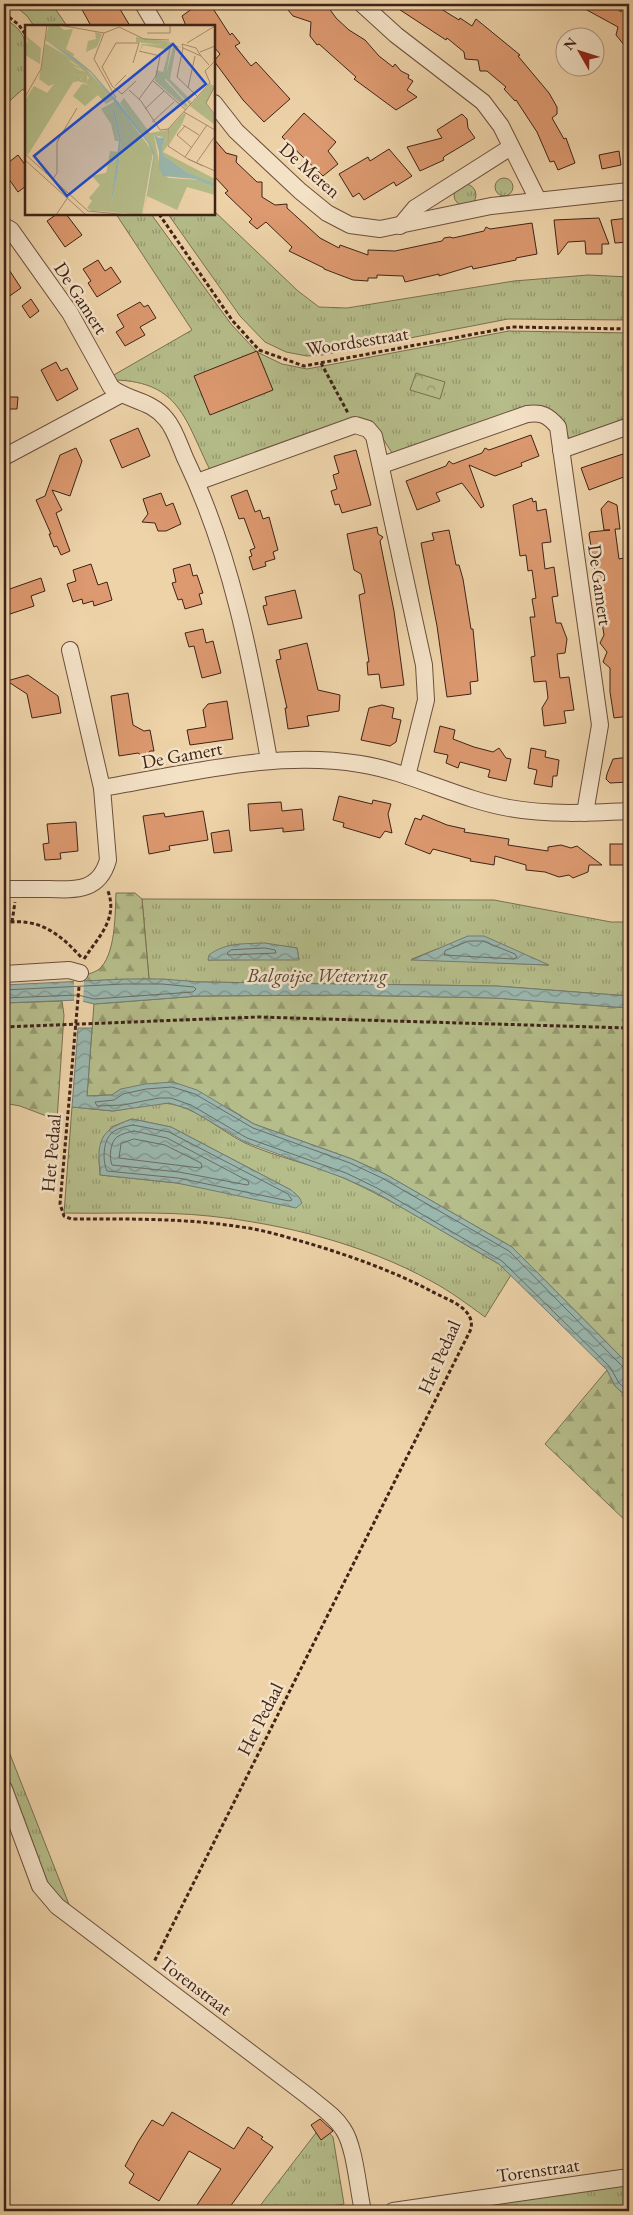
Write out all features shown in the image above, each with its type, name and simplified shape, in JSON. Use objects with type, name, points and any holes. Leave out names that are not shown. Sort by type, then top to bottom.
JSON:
[{"type":"street","points":[[143,4],[155,25]]},
{"type":"street","points":[[362,4],[396,35],[483,102],[501,126],[538,200]]},
{"type":"street","name":"De Meren","points":[[215,104],[236,131],[327,213],[350,225],[380,229],[491,206],[629,191]]},
{"type":"street","points":[[400,226],[415,208],[511,148]]},
{"type":"street","name":"De Gamert","points":[[4,226],[11,230],[70,312],[111,387],[120,395]]},
{"type":"street","points":[[4,457],[120,395],[144,401],[167,419],[197,482],[222,550],[251,657],[269,760]]},
{"type":"street","name":"De Gamert","points":[[382,465],[527,414],[539,412],[550,418],[558,427],[600,725],[585,813]]},
{"type":"street","points":[[197,482],[354,425],[368,429],[374,436],[382,465],[424,665],[426,700],[407,776]]},
{"type":"street","points":[[561,450],[629,426]]},
{"type":"street","points":[[4,889],[74,890],[89,886],[98,878],[108,860],[102,788],[70,650]]},
{"type":"street","name":"De Gamert","points":[[102,788],[269,760],[303,759],[361,764],[407,776],[508,808],[555,813],[629,811]]},
{"type":"street","points":[[4,974],[81,971]]},
{"type":"street","name":"Torenstraat","points":[[4,1789],[40,1886],[56,1906],[310,2097],[337,2120],[349,2142],[363,2211]]},
{"type":"street","name":"Torenstraat","points":[[393,2211],[629,2177]]},
{"type":"path","points":[[4,13],[19,25],[25,34]]},
{"type":"path","name":"Woordsestraat","points":[[160,215],[232,320],[259,350],[304,366],[512,327],[629,329]]},
{"type":"path","points":[[321,363],[354,425]]},
{"type":"path","points":[[81,971],[109,920],[112,910],[108,892],[98,878]]},
{"type":"path","points":[[4,923],[35,923],[62,937],[81,971]]},
{"type":"path","name":"Het Pedaal","points":[[81,971],[60,1204],[64,1216],[71,1219],[169,1219],[243,1227],[295,1240],[358,1258],[410,1280],[462,1308],[470,1314],[472,1321],[471,1329],[147,1975]]},
{"type":"path","points":[[4,1027],[258,1017],[629,1028]]},
{"type":"green space","points":[[13,4],[52,4],[66,25],[33,25],[27,16]]},
{"type":"green space","points":[[4,19],[14,25],[25,41],[25,92],[23,89],[4,106]]},
{"type":"green space","points":[[500,178],[508,178],[513,183],[511,194],[500,196],[495,191],[495,183]]},
{"type":"green space","points":[[465,184],[473,187],[476,195],[473,203],[465,206],[457,203],[454,195],[457,187]]},
{"type":"green space","points":[[215,212],[298,291],[319,307],[347,308],[514,281],[588,275],[629,277],[629,320],[508,319],[322,355],[307,356],[286,352],[265,342],[240,316],[169,215],[215,215]]},
{"type":"green space","points":[[117,215],[152,215],[231,324],[257,352],[282,364],[307,369],[509,331],[629,333],[629,419],[569,439],[562,424],[550,410],[392,453],[372,421],[359,417],[210,470],[186,420],[178,407],[167,396],[154,388],[137,382],[115,380],[112,376],[192,330]]},
{"type":"green space","points":[[416,373],[445,382],[440,399],[410,390]]},
{"type":"green space","points":[[116,893],[135,893],[142,899],[149,979],[79,981],[79,978],[98,970],[104,964],[108,955],[115,923]]},
{"type":"green space","points":[[142,899],[494,900],[611,922],[629,922],[629,996],[496,986],[199,982],[149,979]],"holes":[[[283,946],[297,948],[299,959],[208,960]],[[437,949],[548,965],[412,959]]]},
{"type":"green space","points":[[343,995],[495,998],[629,1008],[629,1365],[512,1247],[385,1174],[352,1159],[254,1124],[230,1109],[121,1089],[112,1095],[87,1096],[94,1004],[199,996]]},
{"type":"green space","points":[[62,1001],[64,1015],[57,1120],[20,1106],[4,1103],[4,1003]]},
{"type":"green space","points":[[160,1103],[183,1107],[245,1143],[334,1174],[366,1188],[499,1264],[511,1275],[485,1317],[445,1289],[379,1256],[295,1230],[266,1224],[191,1214],[64,1213],[72,1107],[113,1111]],"holes":[[[132,1119],[171,1127],[291,1190],[236,1194],[177,1183],[100,1175],[99,1159],[111,1127]]]},
{"type":"green space","points":[[607,1370],[615,1386],[629,1399],[629,1524],[545,1444]]},
{"type":"green space","points":[[4,1739],[70,1907],[43,1882],[4,1785]]},
{"type":"green space","points":[[322,2125],[333,2137],[344,2204],[308,2211],[256,2211]]},
{"type":"green space","points":[[629,2184],[629,2211],[450,2211]]},
{"type":"water","points":[[468,936],[484,936],[549,965],[411,960]]},
{"type":"water","points":[[265,943],[297,948],[299,960],[208,960],[209,955],[222,948],[236,944]]},
{"type":"water","points":[[163,979],[199,982],[496,986],[629,996],[629,1008],[495,998],[343,995],[199,996],[94,1004],[78,1000],[4,1003],[4,985]]},
{"type":"water","points":[[78,1028],[92,1028],[87,1096],[112,1095],[121,1089],[145,1084],[173,1082],[197,1090],[254,1124],[352,1159],[385,1174],[512,1247],[629,1365],[629,1399],[615,1386],[607,1370],[499,1264],[375,1192],[344,1178],[245,1142],[189,1109],[169,1103],[113,1111],[72,1107]]},
{"type":"water","points":[[132,1119],[171,1127],[291,1190],[299,1197],[302,1203],[296,1208],[177,1183],[100,1175],[99,1150],[103,1137],[112,1128]]},
{"type":"pier","points":[[74,980],[84,981],[83,1004],[74,1003]]},
{"type":"building","points":[[79,4],[117,4],[129,25],[90,25]]},
{"type":"building","points":[[190,4],[210,4],[230,35],[232,33],[240,43],[235,46],[251,66],[256,62],[290,99],[264,122],[243,100],[215,62],[220,54],[215,48],[215,25],[186,25],[182,16],[193,8]]},
{"type":"building","points":[[283,4],[326,4],[336,18],[349,30],[365,40],[379,56],[393,67],[395,64],[401,71],[409,75],[408,78],[413,81],[407,90],[417,97],[396,110],[354,79],[356,77],[319,44],[317,45],[310,36],[311,22],[293,16]]},
{"type":"building","points":[[391,4],[433,4],[472,26],[476,19],[520,55],[518,56],[549,93],[557,107],[557,114],[552,118],[564,139],[566,138],[575,163],[558,170],[554,161],[550,162],[537,132],[516,100],[504,89],[506,87],[487,71],[480,71],[478,60],[465,59],[464,52],[447,38],[446,40]]},
{"type":"building","points":[[576,4],[612,4],[621,12],[622,4],[629,4],[629,51],[616,35],[618,27]]},
{"type":"building","points":[[304,113],[336,142],[328,151],[338,164],[323,176],[282,137]]},
{"type":"building","points":[[462,114],[467,119],[468,128],[475,138],[445,156],[444,160],[420,171],[407,147],[442,138],[437,130]]},
{"type":"building","points":[[215,140],[226,153],[237,156],[236,162],[257,182],[262,182],[262,197],[275,205],[287,204],[287,208],[320,238],[339,248],[340,245],[368,255],[368,250],[395,251],[442,241],[444,238],[453,238],[484,231],[486,227],[490,229],[532,223],[537,254],[473,269],[472,266],[439,276],[439,274],[405,282],[403,276],[377,275],[377,278],[368,278],[368,281],[353,280],[324,269],[289,251],[292,247],[266,222],[257,229],[249,222],[252,219],[225,193],[228,191],[215,177]]},
{"type":"building","points":[[389,149],[412,176],[396,186],[394,182],[364,200],[359,193],[353,197],[339,174],[368,157],[370,161]]},
{"type":"building","points":[[619,151],[621,165],[602,169],[599,155]]},
{"type":"building","points":[[18,155],[25,165],[25,187],[18,192],[4,172],[4,166]]},
{"type":"building","points":[[56,215],[67,215],[82,235],[65,247],[47,221]]},
{"type":"building","points":[[599,218],[609,244],[602,244],[602,254],[586,254],[585,241],[568,242],[558,255],[554,220]]},
{"type":"building","points":[[629,218],[629,242],[615,243],[611,220]]},
{"type":"building","points":[[98,260],[105,271],[111,267],[121,282],[97,297],[88,283],[91,281],[83,269]]},
{"type":"building","points":[[4,262],[21,288],[4,300]]},
{"type":"building","points":[[31,299],[39,311],[30,318],[22,306]]},
{"type":"building","points":[[140,302],[144,307],[148,305],[156,318],[140,327],[145,335],[125,346],[116,332],[124,327],[117,315]]},
{"type":"building","points":[[257,351],[273,390],[210,415],[194,376]]},
{"type":"building","points":[[56,362],[61,371],[67,368],[78,389],[57,401],[41,370]]},
{"type":"building","points":[[4,397],[18,397],[17,409],[4,409]]},
{"type":"building","points":[[138,428],[150,456],[122,468],[110,440]]},
{"type":"building","points":[[531,435],[539,456],[521,463],[522,466],[495,476],[469,465],[484,506],[481,508],[462,483],[436,493],[440,501],[417,510],[406,481],[446,466],[449,461],[453,464],[482,453],[485,448],[489,450]]},
{"type":"building","points":[[76,448],[82,461],[70,496],[52,490],[62,510],[56,513],[70,551],[61,555],[57,546],[54,547],[49,534],[51,534],[36,500],[45,496],[60,455]]},
{"type":"building","points":[[356,450],[371,505],[342,513],[339,504],[335,505],[331,491],[337,489],[333,475],[339,473],[334,456]]},
{"type":"building","points":[[629,452],[629,475],[589,490],[581,468]]},
{"type":"building","points":[[247,490],[255,512],[260,510],[263,519],[269,517],[278,550],[273,552],[275,559],[265,562],[266,566],[253,570],[249,557],[252,556],[250,550],[255,548],[244,518],[239,519],[231,496]]},
{"type":"building","points":[[161,493],[166,506],[173,503],[181,524],[166,531],[158,531],[155,523],[142,522],[148,514],[143,499]]},
{"type":"building","points":[[532,498],[533,502],[536,501],[537,511],[546,509],[551,542],[542,543],[545,569],[554,567],[558,596],[552,597],[556,623],[561,623],[567,639],[565,653],[557,654],[560,678],[569,677],[574,710],[564,711],[566,723],[544,726],[542,708],[548,698],[546,681],[534,682],[531,657],[535,656],[530,617],[535,617],[532,599],[536,598],[532,570],[528,571],[526,555],[520,556],[513,505]]},
{"type":"building","points":[[608,501],[617,505],[620,529],[615,529],[619,559],[624,558],[629,578],[629,716],[614,718],[610,692],[610,668],[603,662],[607,652],[600,643],[604,635],[595,593],[598,591],[589,534],[590,532],[610,530],[604,530],[601,509]]},
{"type":"building","points":[[377,527],[378,534],[383,537],[380,541],[394,611],[404,685],[381,688],[379,674],[368,675],[367,662],[369,662],[359,595],[365,593],[361,574],[354,570],[347,534]]},
{"type":"building","points":[[449,530],[456,565],[459,565],[463,579],[471,629],[473,629],[478,681],[470,682],[471,694],[447,697],[437,626],[421,543],[434,540],[432,533]]},
{"type":"building","points":[[91,564],[98,585],[107,582],[112,600],[94,606],[93,601],[83,604],[82,599],[73,602],[67,584],[76,581],[73,570]]},
{"type":"building","points":[[190,564],[193,576],[197,575],[203,593],[199,594],[202,604],[185,609],[182,599],[178,600],[172,583],[176,582],[173,569]]},
{"type":"building","points":[[41,578],[45,591],[31,596],[34,606],[4,616],[4,591]]},
{"type":"building","points":[[295,590],[302,618],[268,625],[263,606],[267,605],[265,597]]},
{"type":"building","points":[[203,629],[206,643],[213,641],[221,673],[202,678],[194,646],[189,647],[185,633]]},
{"type":"building","points":[[307,643],[318,690],[340,695],[339,711],[307,716],[309,726],[288,729],[285,708],[287,708],[276,660],[281,659],[279,650]]},
{"type":"building","points":[[28,675],[58,696],[61,713],[32,718],[27,694],[7,681]]},
{"type":"building","points":[[128,693],[133,725],[144,731],[150,730],[154,751],[150,751],[145,758],[138,753],[119,756],[111,696]]},
{"type":"building","points":[[227,701],[233,739],[190,745],[187,730],[206,727],[203,710],[208,704]]},
{"type":"building","points":[[382,705],[394,708],[392,718],[401,720],[396,742],[390,746],[361,740],[369,708]]},
{"type":"building","points":[[440,726],[455,730],[453,739],[474,747],[493,752],[499,748],[506,758],[511,759],[506,781],[488,777],[490,770],[460,762],[458,768],[446,763],[448,755],[434,752]]},
{"type":"building","points":[[531,748],[546,751],[545,757],[559,760],[557,776],[553,776],[552,787],[534,784],[537,770],[528,768]]},
{"type":"building","points":[[629,757],[629,782],[610,783],[606,779],[613,759]]},
{"type":"building","points":[[339,796],[372,804],[373,800],[391,804],[388,814],[392,833],[385,831],[380,838],[343,827],[344,823],[333,820]]},
{"type":"building","points":[[281,802],[282,811],[302,809],[304,830],[283,832],[283,828],[250,831],[248,804]]},
{"type":"building","points":[[203,811],[208,840],[169,846],[170,850],[149,854],[143,816],[164,813],[165,817]]},
{"type":"building","points":[[423,815],[447,825],[465,829],[464,832],[509,839],[508,845],[548,851],[548,847],[561,845],[571,848],[577,846],[602,865],[589,865],[588,872],[573,878],[569,875],[559,877],[545,872],[526,870],[526,865],[495,856],[494,865],[470,861],[471,859],[433,849],[430,854],[405,844],[415,818],[421,820]]},
{"type":"building","points":[[76,822],[78,851],[60,853],[61,859],[45,860],[43,844],[49,843],[47,824]]},
{"type":"building","points":[[229,830],[232,851],[214,853],[211,833]]},
{"type":"building","points":[[610,844],[629,844],[629,865],[610,865]]},
{"type":"building","points":[[172,2112],[234,2149],[248,2127],[263,2137],[261,2139],[273,2147],[227,2211],[193,2211],[221,2169],[189,2151],[159,2201],[129,2183],[134,2174],[125,2166],[138,2142],[152,2120],[163,2126]]},
{"type":"building","points":[[320,2119],[333,2131],[321,2140],[311,2125]]},
{"type":"water label","name":"Balgoijse Wetering","points":[[317,975]]}]
